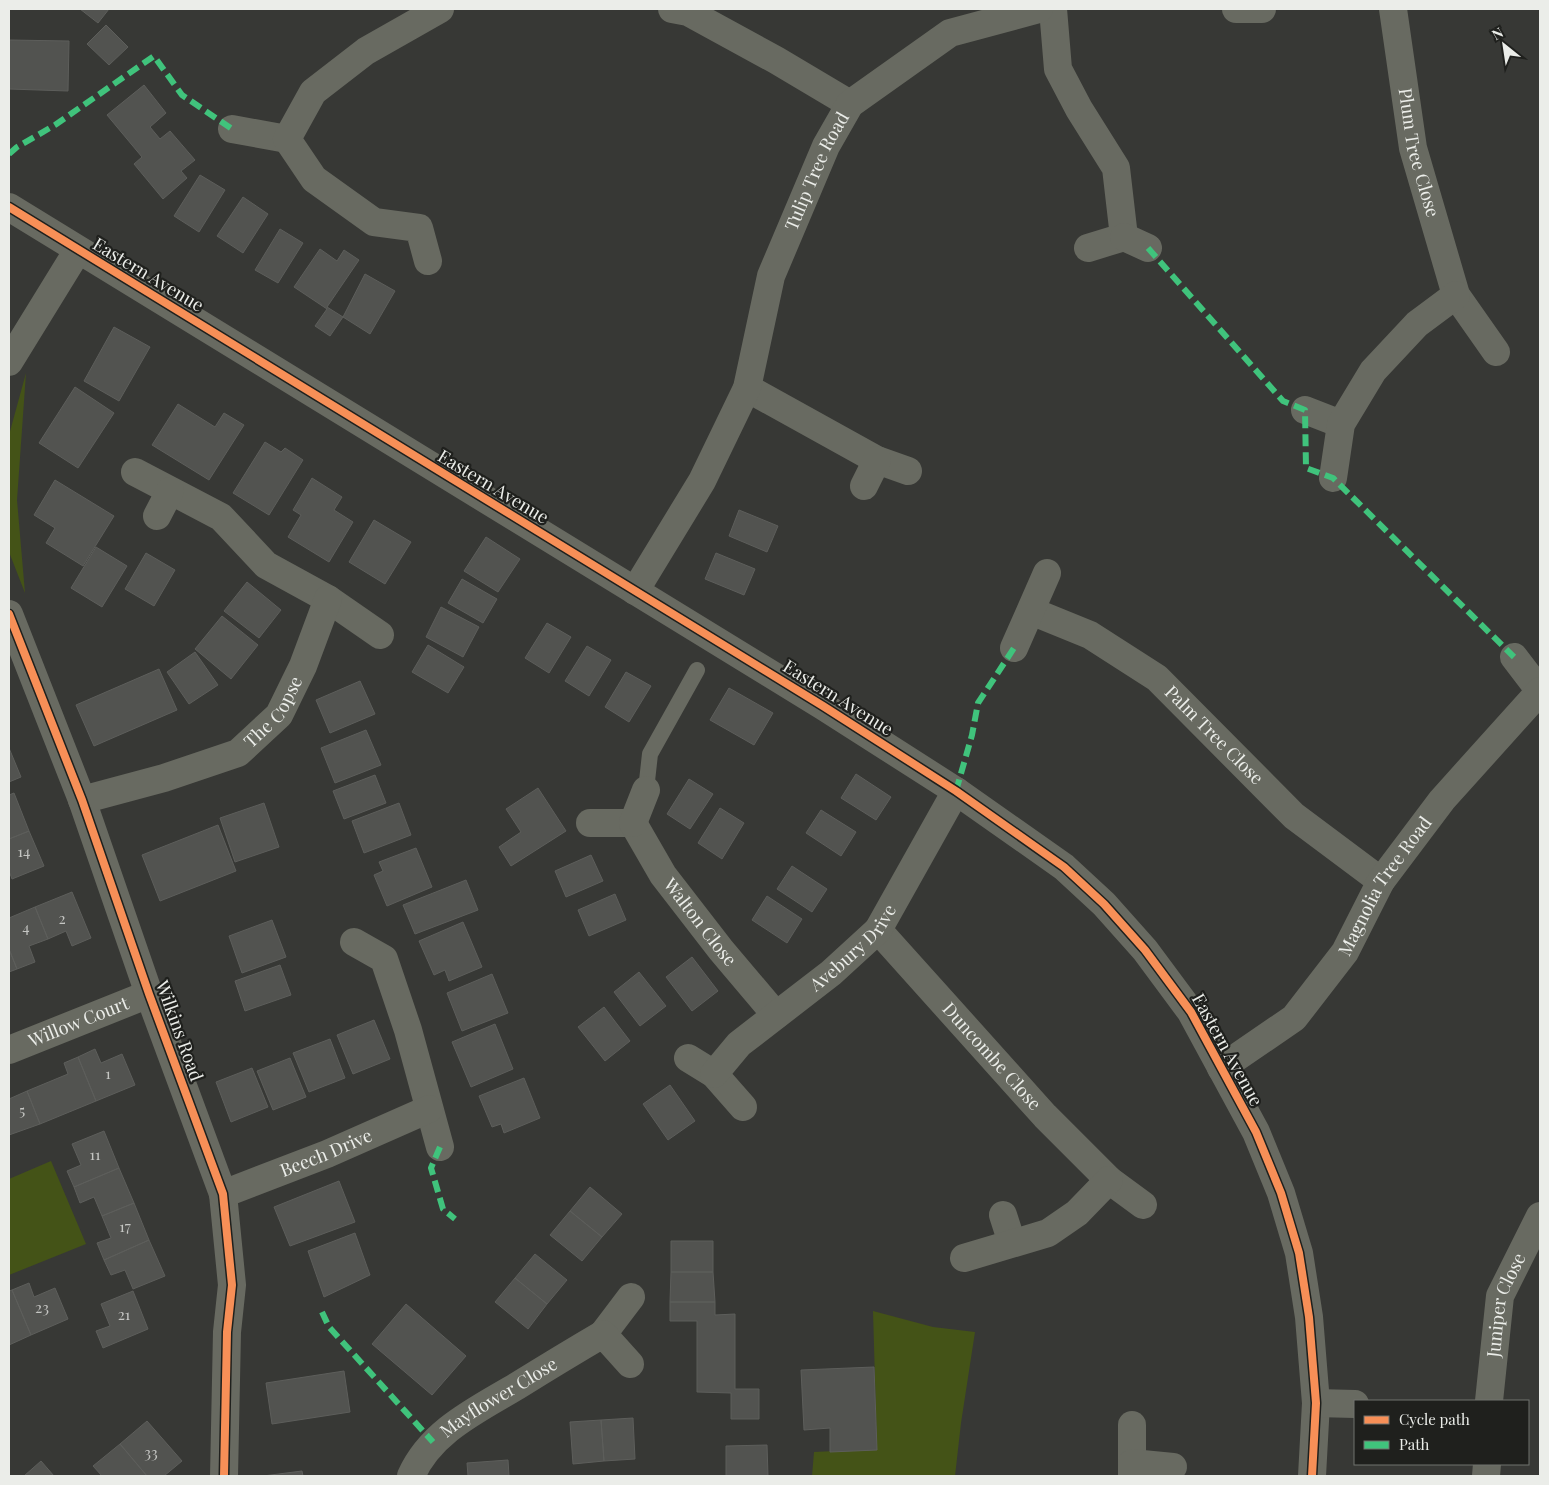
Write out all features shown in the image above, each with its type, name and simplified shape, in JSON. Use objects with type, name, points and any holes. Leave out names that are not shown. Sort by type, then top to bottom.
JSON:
[{"type":"street","points":[[287,139],[313,92],[366,51],[440,9]]},
{"type":"street","points":[[672,9],[688,12],[776,60],[850,104]]},
{"type":"street","name":"Tulip Tree Road","points":[[635,591],[702,481],[747,388],[771,276],[826,146],[850,104],[950,33],[1039,9]]},
{"type":"street","points":[[1053,9],[1058,69],[1078,109],[1116,168],[1136,243],[1088,248]]},
{"type":"street","points":[[1236,9],[1262,9]]},
{"type":"street","name":"Plum Tree Close","points":[[1393,9],[1413,148],[1456,295],[1496,352]]},
{"type":"street","points":[[232,129],[287,139],[314,179],[374,222],[419,228],[428,261]]},
{"type":"street","name":"Eastern Avenue","points":[[9,207],[823,706],[956,791],[1064,867],[1104,904],[1145,950],[1191,1012],[1256,1132],[1281,1193],[1299,1253],[1309,1317],[1316,1403],[1312,1476]]},
{"type":"street","points":[[9,362],[78,250]]},
{"type":"street","points":[[1333,478],[1341,424],[1373,371],[1417,324],[1456,295]]},
{"type":"street","points":[[747,388],[877,460],[908,471]]},
{"type":"street","points":[[1305,410],[1341,424]]},
{"type":"street","points":[[864,486],[877,460]]},
{"type":"street","points":[[135,472],[221,517],[266,565],[328,599],[380,635]]},
{"type":"street","points":[[157,516],[170,490]]},
{"type":"street","points":[[1014,648],[1047,573]]},
{"type":"street","name":"The Copse","points":[[82,800],[164,778],[238,753],[279,715],[303,666],[328,599]]},
{"type":"street","name":"Palm Tree Close","points":[[1031,611],[1090,635],[1157,678],[1294,816],[1381,881]]},
{"type":"street","name":"Wilkins Road","points":[[9,614],[82,800],[148,994],[223,1194],[232,1285],[227,1332],[224,1476]]},
{"type":"street","name":"Magnolia Tree Road","points":[[1220,1068],[1294,1018],[1345,952],[1381,881],[1442,800],[1540,691],[1514,658]]},
{"type":"street","points":[[590,822],[633,823],[646,790]]},
{"type":"street","name":"Avebury Drive","points":[[714,1074],[739,1044],[831,973],[878,930],[956,791]]},
{"type":"street","name":"Walton Close","points":[[633,823],[663,875],[721,950],[776,1015]]},
{"type":"street","name":"Duncombe Close","points":[[878,930],[1045,1116],[1109,1180],[1143,1205]]},
{"type":"street","points":[[354,942],[384,959],[408,1030],[440,1147]]},
{"type":"street","name":"Willow Court","points":[[9,1050],[148,994]]},
{"type":"street","points":[[688,1058],[714,1074],[743,1106]]},
{"type":"street","name":"Beech Drive","points":[[223,1194],[327,1154],[429,1108]]},
{"type":"street","points":[[964,1258],[1048,1233],[1076,1213],[1109,1180]]},
{"type":"street","points":[[1003,1215],[1012,1243]]},
{"type":"street","name":"Juniper Close","points":[[1489,1400],[1500,1296],[1540,1216]]},
{"type":"street","name":"Mayflower Close","points":[[411,1476],[433,1442],[456,1422],[603,1334],[631,1297]]},
{"type":"street","points":[[603,1334],[630,1364]]},
{"type":"street","points":[[1316,1403],[1354,1404]]},
{"type":"street","points":[[1132,1425],[1132,1470],[1174,1467]]},
{"type":"lane","points":[[646,790],[650,754],[697,670]]},
{"type":"green space","points":[[26,373],[17,500],[25,593],[9,552],[9,435]]},
{"type":"green space","points":[[51,1161],[86,1244],[9,1275],[9,1179]]},
{"type":"green space","points":[[873,1311],[933,1327],[975,1332],[955,1476],[812,1476],[814,1452],[877,1449]]},
{"type":"building","points":[[80,9],[109,9],[98,23]]},
{"type":"building","points":[[106,25],[128,47],[109,65],[87,44]]},
{"type":"building","points":[[9,40],[69,41],[68,91],[9,89]]},
{"type":"building","points":[[144,85],[166,113],[150,127],[160,139],[170,131],[195,160],[181,171],[187,178],[163,199],[134,164],[142,157],[107,115]]},
{"type":"building","points":[[200,175],[225,190],[199,232],[174,216]]},
{"type":"building","points":[[243,197],[268,214],[243,253],[217,236]]},
{"type":"building","points":[[280,229],[303,243],[278,283],[255,270]]},
{"type":"building","points":[[320,249],[337,261],[344,250],[359,260],[327,307],[343,317],[330,336],[315,326],[327,309],[294,287]]},
{"type":"building","points":[[365,274],[395,291],[370,334],[343,317]]},
{"type":"building","points":[[114,327],[150,347],[119,401],[84,381]]},
{"type":"building","points":[[75,387],[114,413],[78,468],[39,443]]},
{"type":"building","points":[[178,404],[215,427],[224,413],[244,425],[209,480],[152,445]]},
{"type":"building","points":[[265,442],[281,452],[285,448],[303,460],[269,515],[233,493]]},
{"type":"building","points":[[312,478],[342,497],[334,510],[353,522],[329,562],[288,537],[301,515],[293,510]]},
{"type":"building","points":[[55,480],[114,516],[83,566],[46,543],[55,528],[34,515]]},
{"type":"building","points":[[739,510],[778,526],[767,552],[729,536]]},
{"type":"building","points":[[374,520],[411,542],[385,584],[349,562]]},
{"type":"building","points":[[486,537],[520,559],[498,592],[464,571]]},
{"type":"building","points":[[96,547],[127,566],[102,607],[71,588]]},
{"type":"building","points":[[146,553],[175,570],[154,606],[125,589]]},
{"type":"building","points":[[716,553],[755,569],[744,595],[705,579]]},
{"type":"building","points":[[462,579],[497,599],[483,623],[448,603]]},
{"type":"building","points":[[247,582],[281,610],[259,638],[224,611]]},
{"type":"building","points":[[441,607],[479,627],[463,657],[426,637]]},
{"type":"building","points":[[222,616],[258,645],[231,679],[195,649]]},
{"type":"building","points":[[547,623],[571,637],[549,673],[525,658]]},
{"type":"building","points":[[428,645],[464,667],[448,693],[412,672]]},
{"type":"building","points":[[587,646],[611,660],[589,696],[565,681]]},
{"type":"building","points":[[195,652],[218,685],[189,704],[167,672]]},
{"type":"building","points":[[159,669],[177,710],[94,746],[76,705]]},
{"type":"building","points":[[626,672],[651,686],[629,722],[605,707]]},
{"type":"building","points":[[360,681],[375,714],[330,733],[316,700]]},
{"type":"building","points":[[729,688],[773,713],[754,745],[710,720]]},
{"type":"building","points":[[366,730],[381,765],[335,783],[321,748]]},
{"type":"building","points":[[9,748],[21,777],[9,782]]},
{"type":"building","points":[[856,774],[891,797],[876,820],[841,798]]},
{"type":"building","points":[[375,775],[386,803],[344,819],[333,791]]},
{"type":"building","points":[[689,779],[713,794],[690,829],[667,814]]},
{"type":"building","points":[[538,788],[566,831],[511,866],[499,847],[521,832],[506,809]]},
{"type":"building","points":[[14,793],[29,831],[9,839],[9,795]]},
{"type":"building","points":[[264,803],[279,847],[235,862],[220,818]]},
{"type":"building","points":[[399,803],[411,835],[364,853],[352,821]]},
{"type":"building","points":[[720,808],[744,823],[722,859],[698,843]]},
{"type":"building","points":[[821,810],[856,832],[841,856],[806,833]]},
{"type":"building","points":[[218,825],[236,871],[160,901],[142,855]]},
{"type":"building","points":[[29,831],[44,866],[12,879],[9,871],[9,839]]},
{"type":"building","points":[[416,848],[432,887],[387,906],[374,875],[383,871],[379,862]]},
{"type":"building","points":[[591,855],[603,881],[566,897],[555,871]]},
{"type":"building","points":[[792,866],[827,889],[812,912],[777,889]]},
{"type":"building","points":[[466,880],[478,910],[415,934],[403,905]]},
{"type":"building","points":[[72,892],[91,938],[72,946],[66,931],[48,939],[35,907]]},
{"type":"building","points":[[615,894],[626,920],[589,936],[578,910]]},
{"type":"building","points":[[767,896],[802,919],[787,943],[752,920]]},
{"type":"building","points":[[35,907],[48,939],[29,946],[35,962],[17,969],[9,949],[9,918]]},
{"type":"building","points":[[272,920],[286,957],[242,973],[229,936]]},
{"type":"building","points":[[463,922],[482,967],[449,981],[445,970],[434,975],[419,941]]},
{"type":"building","points":[[9,949],[17,969],[9,972]]},
{"type":"building","points":[[692,957],[718,991],[692,1011],[666,977]]},
{"type":"building","points":[[280,965],[291,995],[245,1011],[235,981]]},
{"type":"building","points":[[639,972],[666,1006],[640,1026],[614,992]]},
{"type":"building","points":[[492,974],[508,1013],[462,1031],[447,993]]},
{"type":"building","points":[[604,1007],[630,1041],[605,1061],[578,1027]]},
{"type":"building","points":[[374,1020],[390,1059],[353,1074],[337,1035]]},
{"type":"building","points":[[495,1024],[513,1069],[471,1087],[452,1042]]},
{"type":"building","points":[[330,1039],[345,1078],[309,1092],[293,1053]]},
{"type":"building","points":[[95,1049],[101,1063],[122,1054],[135,1085],[96,1101],[78,1057]]},
{"type":"building","points":[[78,1057],[96,1101],[40,1124],[27,1091],[68,1074],[64,1063]]},
{"type":"building","points":[[290,1058],[306,1097],[273,1110],[257,1071]]},
{"type":"building","points":[[252,1068],[268,1107],[231,1122],[216,1082]]},
{"type":"building","points":[[524,1078],[540,1118],[504,1133],[501,1124],[492,1127],[479,1096]]},
{"type":"building","points":[[670,1085],[695,1121],[668,1140],[643,1104]]},
{"type":"building","points":[[27,1091],[40,1124],[9,1135],[9,1099]]},
{"type":"building","points":[[104,1131],[119,1168],[74,1187],[67,1171],[81,1165],[72,1144]]},
{"type":"building","points":[[119,1168],[134,1203],[102,1216],[94,1197],[80,1203],[74,1187]]},
{"type":"building","points":[[339,1181],[355,1222],[290,1246],[274,1207]]},
{"type":"building","points":[[590,1187],[622,1214],[602,1237],[570,1211]]},
{"type":"building","points":[[134,1203],[149,1240],[104,1260],[97,1243],[111,1238],[102,1216]]},
{"type":"building","points":[[570,1211],[602,1237],[582,1261],[550,1235]]},
{"type":"building","points":[[355,1233],[370,1275],[324,1297],[308,1251]]},
{"type":"building","points":[[149,1240],[165,1276],[133,1289],[125,1270],[111,1275],[104,1260]]},
{"type":"building","points":[[671,1241],[713,1241],[713,1272],[671,1272]]},
{"type":"building","points":[[535,1254],[567,1280],[547,1304],[515,1278]]},
{"type":"building","points":[[671,1272],[713,1272],[715,1302],[670,1302]]},
{"type":"building","points":[[515,1278],[547,1304],[528,1329],[495,1302]]},
{"type":"building","points":[[29,1283],[34,1297],[55,1288],[68,1319],[31,1335],[12,1290]]},
{"type":"building","points":[[12,1290],[31,1335],[9,1345],[9,1291]]},
{"type":"building","points":[[133,1291],[148,1329],[103,1348],[96,1331],[110,1326],[101,1304]]},
{"type":"building","points":[[670,1302],[715,1302],[715,1315],[735,1314],[735,1389],[759,1389],[759,1419],[731,1419],[731,1393],[697,1392],[697,1321],[670,1321]]},
{"type":"building","points":[[406,1304],[466,1356],[432,1395],[372,1344]]},
{"type":"building","points":[[874,1367],[877,1450],[830,1452],[830,1428],[804,1430],[801,1370]]},
{"type":"building","points":[[344,1371],[350,1412],[272,1424],[266,1383]]},
{"type":"building","points":[[633,1418],[635,1459],[604,1461],[601,1420]]},
{"type":"building","points":[[601,1420],[604,1461],[573,1464],[570,1422]]},
{"type":"building","points":[[147,1421],[182,1461],[164,1476],[147,1476],[120,1444]]},
{"type":"building","points":[[120,1444],[147,1476],[102,1476],[93,1466]]},
{"type":"building","points":[[767,1445],[768,1476],[726,1476],[726,1446]]},
{"type":"building","points":[[508,1460],[509,1476],[468,1476],[467,1463]]},
{"type":"building","points":[[41,1461],[54,1476],[24,1476]]},
{"type":"building","points":[[302,1471],[303,1476],[263,1476]]},
{"type":"marked path","points":[[9,154],[17,147],[55,125],[154,56],[182,95],[232,129]]},
{"type":"marked path","points":[[1148,248],[1283,401],[1305,410],[1306,468],[1333,478],[1514,657]]},
{"type":"marked path","points":[[956,791],[972,735],[978,703],[1014,648]]},
{"type":"marked path","points":[[440,1147],[431,1168],[443,1209],[455,1219]]},
{"type":"marked path","points":[[322,1312],[329,1327],[433,1442]]},
{"type":"cycle path","points":[[9,207],[823,706],[956,791],[1064,867],[1104,904],[1145,950],[1191,1012],[1256,1132],[1281,1193],[1299,1253],[1309,1317],[1316,1403],[1312,1476]]},
{"type":"cycle path","points":[[9,614],[82,800],[149,994],[223,1194],[232,1285],[227,1332],[224,1476]]}]
